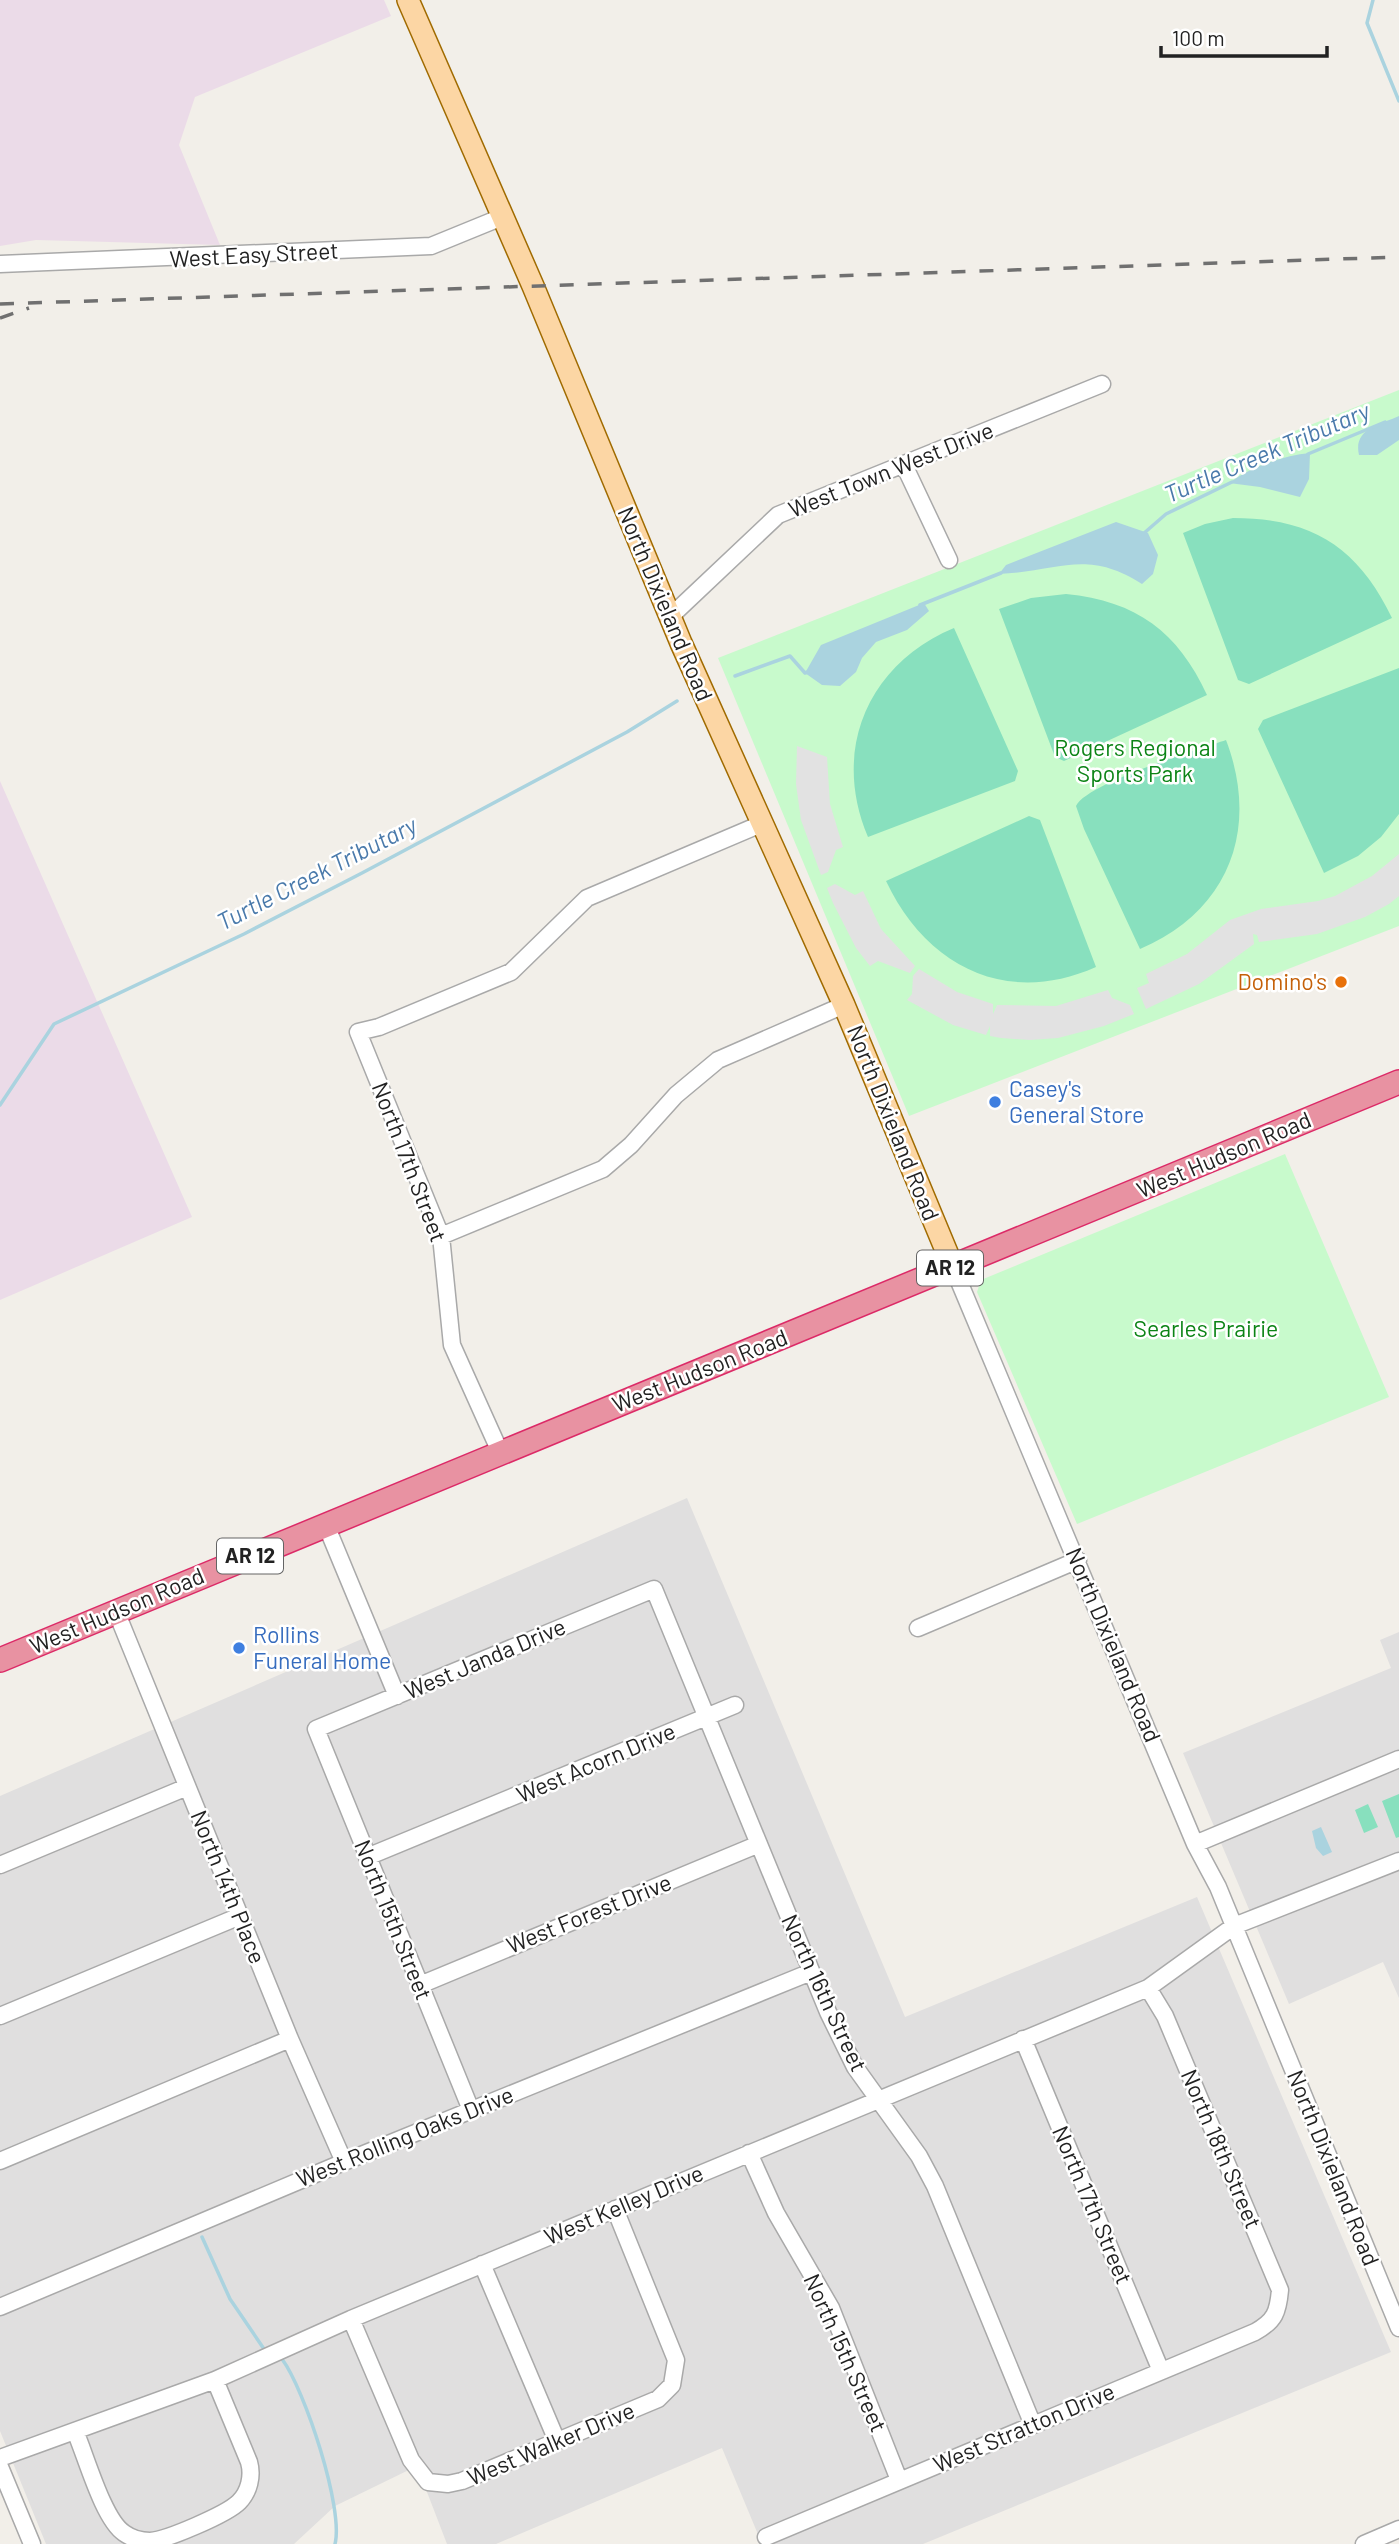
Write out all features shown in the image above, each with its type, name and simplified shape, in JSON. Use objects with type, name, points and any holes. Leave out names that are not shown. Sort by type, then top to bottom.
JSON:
[{"type":"highway","name":"West Hudson Road","points":[[0,1660],[1399,1082]]},
{"type":"main road","name":"North Dixieland Road","points":[[408,0],[670,617],[844,1005],[953,1267]]},
{"type":"street","name":"West Easy Street","points":[[0,264],[431,246],[502,217]]},
{"type":"street","name":"West Town West Drive","points":[[670,617],[778,515],[1102,384]]},
{"type":"street","points":[[904,465],[949,560]]},
{"type":"street","name":"North 17th Street","points":[[501,1454],[452,1345],[441,1237],[358,1031],[379,1027],[511,972],[587,898],[761,824]]},
{"type":"street","points":[[441,1237],[603,1169],[631,1145],[676,1095],[718,1060],[844,1005]]},
{"type":"street","name":"North Dixieland Road","points":[[953,1267],[1195,1844],[1234,1926],[1399,2328]]},
{"type":"street","points":[[326,1525],[397,1696]]},
{"type":"street","points":[[918,1628],[1078,1560]]},
{"type":"street","name":"West Janda Drive","points":[[316,1729],[654,1589]]},
{"type":"street","name":"North 16th Street","points":[[654,1589],[848,2056],[919,2156],[934,2186],[1033,2425]]},
{"type":"street","name":"North 14th Place","points":[[116,1611],[290,2039],[344,2162]]},
{"type":"street","name":"West Acorn Drive","points":[[367,1857],[734,1705]]},
{"type":"street","name":"North 15th Street","points":[[316,1729],[471,2110]]},
{"type":"street","points":[[1195,1844],[1399,1759]]},
{"type":"street","points":[[0,1865],[187,1787]]},
{"type":"street","name":"West Forest Drive","points":[[420,1985],[759,1844]]},
{"type":"street","name":"West Kelley Drive","points":[[0,2458],[215,2380],[351,2319],[1148,1988],[1234,1926],[1399,1861]]},
{"type":"street","points":[[0,2016],[240,1916]]},
{"type":"street","name":"West Rolling Oaks Drive","points":[[0,2307],[344,2162],[811,1972]]},
{"type":"street","name":"North 18th Street","points":[[1148,1988],[1165,2016],[1280,2290],[1278,2313]]},
{"type":"street","points":[[0,2161],[290,2039]]},
{"type":"street","name":"North 17th Street","points":[[1023,2039],[1161,2371]]},
{"type":"street","name":"North 15th Street","points":[[748,2153],[776,2213],[831,2308],[899,2480]]},
{"type":"street","name":"West Walker Drive","points":[[351,2319],[411,2460],[428,2482],[448,2484],[461,2481],[658,2399],[669,2389],[677,2374],[676,2360],[615,2209]]},
{"type":"street","points":[[482,2264],[557,2441]]},
{"type":"street","name":"West Stratton Drive","points":[[766,2537],[1262,2328],[1278,2313]]},
{"type":"street","points":[[75,2431],[118,2528],[132,2538],[156,2540],[223,2512],[241,2500],[248,2488],[251,2475],[249,2462],[215,2380]]},
{"type":"street","points":[[0,2467],[32,2544]]},
{"type":"street","points":[[1364,2544],[1399,2529]]},
{"type":"shaded area","points":[[0,0],[384,0],[391,16],[195,97],[179,145],[220,245],[36,240],[0,246]]},
{"type":"shaded area","points":[[797,746],[827,757],[830,804],[843,847],[836,850],[828,872],[821,875],[801,820],[796,784]]},
{"type":"shaded area","points":[[0,781],[192,1217],[0,1300]]},
{"type":"shaded area","points":[[1399,854],[1399,896],[1389,904],[1365,917],[1317,934],[1259,942],[1257,935],[1253,934],[1254,944],[1199,984],[1146,1009],[1137,988],[1149,983],[1146,974],[1187,954],[1230,920],[1261,909],[1335,896],[1372,876]]},
{"type":"shaded area","points":[[835,884],[855,895],[863,891],[881,929],[915,966],[910,973],[878,961],[870,966],[856,948],[833,903],[827,888]]},
{"type":"shaded area","points":[[919,969],[957,992],[993,1004],[993,1014],[997,1005],[1056,1006],[1108,990],[1112,998],[1130,1005],[1134,1014],[1104,1026],[1058,1038],[1030,1040],[990,1036],[990,1026],[986,1035],[953,1025],[907,1000],[912,994],[913,976]]},
{"type":"shaded area","points":[[687,1498],[905,2017],[1197,1897],[1391,2352],[923,2544],[762,2544],[722,2448],[496,2544],[447,2544],[417,2466],[335,2506],[294,2544],[46,2544],[0,2431],[0,1796]]},
{"type":"shaded area","points":[[1399,1632],[1399,1998],[1383,1962],[1289,2004],[1183,1753],[1391,1668],[1380,1640]]},
{"type":"green space","name":"Rogers Regional Sports Park","points":[[1399,390],[1399,926],[909,1116],[718,658]]},
{"type":"green space","points":[[1233,518],[1261,519],[1286,524],[1329,541],[1348,555],[1364,572],[1392,618],[1249,684],[1238,680],[1183,533],[1205,524]]},
{"type":"green space","points":[[1066,594],[1114,604],[1134,612],[1152,624],[1183,654],[1207,695],[1064,761],[1055,757],[999,609],[1031,598]]},
{"type":"green space","points":[[954,628],[1018,771],[1015,781],[868,837],[858,805],[854,773],[856,742],[865,713],[879,687],[899,664],[924,644]]},
{"type":"green space","points":[[1399,668],[1399,814],[1381,837],[1358,856],[1324,873],[1258,729],[1263,720]]},
{"type":"green space","points":[[1226,740],[1236,773],[1239,805],[1237,835],[1229,864],[1215,890],[1196,913],[1171,933],[1140,949],[1076,806],[1100,787],[1169,759]]},
{"type":"green space","points":[[1029,816],[1040,820],[1096,967],[1063,978],[1031,982],[1001,980],[972,971],[946,956],[923,936],[903,911],[886,881]]},
{"type":"green space","name":"Searles Prairie","points":[[1285,1154],[1389,1397],[1077,1524],[977,1292],[981,1280]]},
{"type":"green space","points":[[1399,1794],[1399,1837],[1396,1838],[1382,1801]]},
{"type":"green space","points":[[1368,1804],[1378,1827],[1364,1833],[1355,1810]]},
{"type":"water","points":[[1399,416],[1399,440],[1377,455],[1359,455],[1360,439],[1369,429]]},
{"type":"water","points":[[1310,453],[1309,479],[1300,497],[1229,483],[1268,463]]},
{"type":"water","points":[[1116,522],[1148,533],[1158,555],[1153,574],[1142,584],[1122,573],[1088,564],[999,574],[1006,565]]},
{"type":"water","points":[[924,603],[929,611],[907,630],[876,642],[862,658],[856,672],[840,686],[822,685],[805,673],[821,645]]},
{"type":"water","points":[[1321,1827],[1332,1852],[1323,1856],[1316,1848],[1312,1831]]},
{"type":"waterway","points":[[1373,0],[1367,23],[1399,101]]},
{"type":"waterway","name":"Turtle Creek Tributary","points":[[1308,454],[1385,422]]},
{"type":"waterway","name":"Turtle Creek Tributary","points":[[1143,534],[1166,514],[1232,482]]},
{"type":"waterway","name":"Turtle Creek Tributary","points":[[920,605],[1001,573]]},
{"type":"waterway","name":"Turtle Creek Tributary","points":[[735,676],[790,656],[805,673],[808,672]]},
{"type":"waterway","name":"Turtle Creek Tributary","points":[[0,1105],[54,1024],[244,934],[362,873],[627,732],[677,701]]},
{"type":"waterway","points":[[202,2237],[230,2299],[264,2349]]},
{"type":"waterway","points":[[282,2359],[301,2396],[320,2450],[334,2505],[335,2544]]},
{"type":"railway","points":[[0,304],[1399,257]]},
{"type":"railway","points":[[0,318],[29,308]]},
{"type":"place","name":"Domino's","points":[[1341,982]]},
{"type":"place","name":"Casey's General Store","points":[[995,1102]]},
{"type":"place","name":"Rollins Funeral Home","points":[[239,1648]]}]
